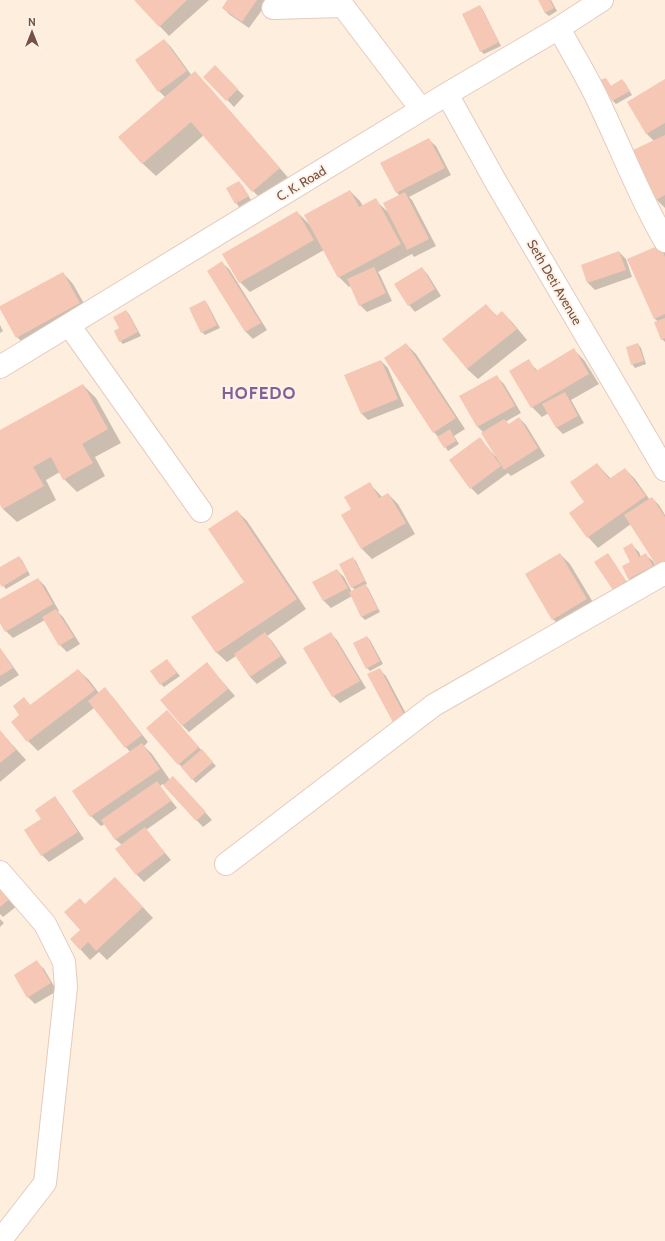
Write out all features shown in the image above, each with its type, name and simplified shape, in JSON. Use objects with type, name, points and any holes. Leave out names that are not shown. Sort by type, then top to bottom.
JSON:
[{"type":"street","name":"C. K. Road","points":[[0,367],[421,109],[559,28],[602,0]]},
{"type":"street","points":[[273,8],[347,3],[421,109]]},
{"type":"street","points":[[559,28],[602,108],[656,226],[665,241]]},
{"type":"street","name":"Seth Deti Avenue","points":[[447,94],[501,191],[665,470]]},
{"type":"street","points":[[68,325],[201,511]]},
{"type":"street","points":[[226,864],[434,705],[665,573]]},
{"type":"street","points":[[0,872],[46,924],[64,962],[66,987],[46,1183],[0,1241]]},
{"type":"building","points":[[134,0],[187,0],[159,27]]},
{"type":"building","points":[[227,0],[257,0],[242,22],[222,8]]},
{"type":"building","points":[[538,0],[550,0],[554,8],[545,13]]},
{"type":"building","points":[[480,5],[499,42],[480,52],[462,14]]},
{"type":"building","points":[[164,39],[187,71],[158,92],[135,60]]},
{"type":"building","points":[[215,65],[238,89],[226,101],[203,77]]},
{"type":"building","points":[[195,71],[280,168],[252,192],[191,122],[142,164],[118,137]]},
{"type":"building","points":[[606,78],[611,86],[622,79],[630,91],[612,101],[600,80]]},
{"type":"building","points":[[665,79],[665,123],[646,134],[627,102]]},
{"type":"building","points":[[665,135],[665,195],[656,200],[633,150]]},
{"type":"building","points":[[429,138],[445,168],[396,193],[380,163]]},
{"type":"building","points":[[239,181],[249,196],[235,204],[226,188]]},
{"type":"building","points":[[350,190],[359,207],[376,198],[401,244],[338,278],[304,215]]},
{"type":"building","points":[[405,192],[429,239],[407,250],[383,203]]},
{"type":"building","points":[[297,211],[314,240],[239,283],[222,254]]},
{"type":"building","points":[[660,245],[665,257],[665,314],[654,319],[627,259]]},
{"type":"building","points":[[619,251],[626,270],[587,283],[581,265]]},
{"type":"building","points":[[222,261],[261,323],[245,332],[207,271]]},
{"type":"building","points":[[374,267],[386,293],[359,306],[347,279]]},
{"type":"building","points":[[422,267],[435,289],[408,306],[394,284]]},
{"type":"building","points":[[63,272],[80,303],[16,338],[0,309],[0,306]]},
{"type":"building","points":[[205,300],[217,325],[201,333],[189,308]]},
{"type":"building","points":[[486,304],[496,316],[502,311],[517,329],[467,369],[442,339]]},
{"type":"building","points":[[126,310],[138,332],[119,342],[114,331],[119,328],[113,317]]},
{"type":"building","points":[[665,318],[665,338],[661,340],[654,322]]},
{"type":"building","points":[[406,343],[456,418],[433,433],[384,358]]},
{"type":"building","points":[[638,343],[644,361],[631,365],[626,347]]},
{"type":"building","points":[[574,348],[589,374],[531,408],[509,371],[529,359],[536,371]]},
{"type":"building","points":[[381,360],[398,399],[361,414],[344,375]]},
{"type":"building","points":[[497,375],[515,406],[477,427],[459,396]]},
{"type":"building","points":[[83,384],[108,429],[82,444],[93,463],[63,480],[51,457],[33,467],[44,486],[3,509],[0,505],[0,430]]},
{"type":"building","points":[[565,392],[578,416],[556,428],[542,404]]},
{"type":"building","points":[[519,417],[538,448],[504,470],[481,433],[504,419],[509,424]]},
{"type":"building","points":[[450,429],[456,441],[444,448],[437,437]]},
{"type":"building","points":[[480,437],[501,466],[470,489],[449,460]]},
{"type":"building","points":[[597,463],[609,479],[625,468],[646,496],[587,538],[569,513],[584,502],[570,482]]},
{"type":"building","points":[[370,482],[379,498],[388,493],[406,523],[361,549],[341,515],[351,509],[344,497]]},
{"type":"building","points":[[652,497],[665,517],[665,564],[658,568],[624,515]]},
{"type":"building","points":[[237,510],[297,599],[216,653],[191,617],[244,582],[208,529]]},
{"type":"building","points":[[632,543],[639,557],[646,553],[653,566],[628,579],[622,566],[630,562],[623,548]]},
{"type":"building","points":[[560,553],[587,599],[552,620],[525,574]]},
{"type":"building","points":[[608,553],[626,581],[613,590],[594,562]]},
{"type":"building","points":[[19,556],[28,571],[2,587],[0,584],[0,567]]},
{"type":"building","points":[[353,557],[365,581],[351,588],[339,564]]},
{"type":"building","points":[[337,569],[348,588],[323,601],[312,582]]},
{"type":"building","points":[[38,578],[53,604],[5,632],[0,623],[0,599]]},
{"type":"building","points":[[365,584],[378,609],[361,617],[349,592]]},
{"type":"building","points":[[56,609],[74,637],[59,646],[42,617]]},
{"type":"building","points":[[265,632],[281,656],[250,677],[234,654]]},
{"type":"building","points":[[331,632],[360,681],[332,697],[303,648]]},
{"type":"building","points":[[367,636],[380,661],[366,669],[353,643]]},
{"type":"building","points":[[0,648],[13,668],[0,676]]},
{"type":"building","points":[[167,659],[177,673],[160,685],[150,671]]},
{"type":"building","points":[[207,662],[228,689],[182,726],[160,700]]},
{"type":"building","points":[[380,668],[407,720],[395,726],[367,674]]},
{"type":"building","points":[[78,669],[95,690],[27,742],[11,722],[19,715],[13,706],[24,697],[30,705]]},
{"type":"building","points":[[105,687],[142,735],[125,748],[88,701]]},
{"type":"building","points":[[167,710],[199,747],[178,765],[146,728]]},
{"type":"building","points":[[0,730],[16,750],[0,763]]},
{"type":"building","points":[[142,743],[160,769],[90,817],[72,791]]},
{"type":"building","points":[[202,749],[213,762],[192,780],[181,767]]},
{"type":"building","points":[[173,776],[206,812],[196,821],[163,785]]},
{"type":"building","points":[[157,781],[171,801],[115,840],[101,820]]},
{"type":"building","points":[[55,796],[78,832],[41,856],[24,830],[41,819],[35,810]]},
{"type":"building","points":[[145,827],[165,853],[136,875],[115,849]]},
{"type":"building","points":[[115,877],[143,907],[96,951],[88,942],[80,950],[70,939],[80,930],[64,912],[80,898],[85,904]]},
{"type":"building","points":[[0,886],[11,898],[0,907]]},
{"type":"building","points":[[37,960],[51,983],[27,998],[14,975]]},
{"type":"district","name":"HOFEDO","points":[[259,393]]}]
